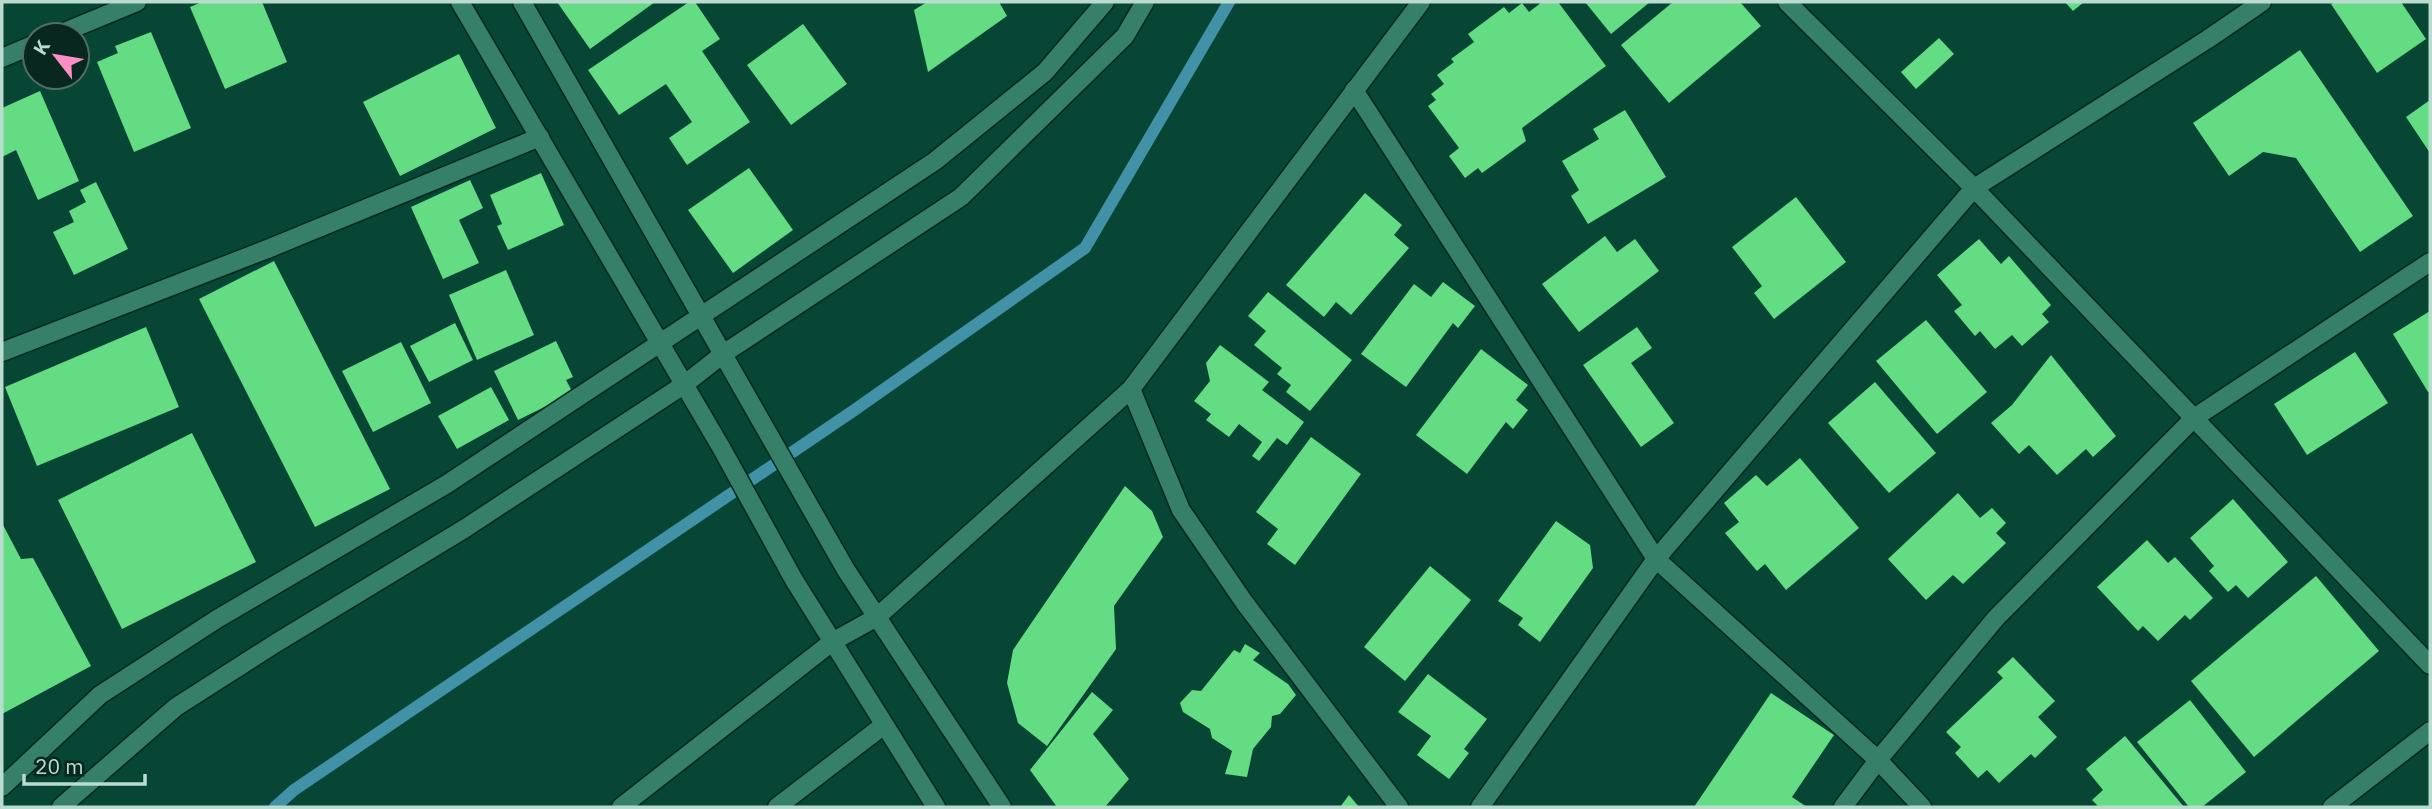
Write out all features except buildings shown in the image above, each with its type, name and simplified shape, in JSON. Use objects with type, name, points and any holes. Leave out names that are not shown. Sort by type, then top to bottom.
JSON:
[{"type":"street","points":[[91,21],[136,2]]},
{"type":"street","points":[[460,2],[685,384],[794,580],[936,807]]},
{"type":"street","points":[[522,2],[846,569],[1002,807]]},
{"type":"street","points":[[2,787],[100,695],[217,619],[447,484],[935,161],[1045,72],[1105,2]]},
{"type":"street","points":[[61,807],[176,706],[464,529],[685,384],[723,354],[961,197],[1125,37],[1145,2]]},
{"type":"street","points":[[621,807],[832,642],[877,617],[1131,389],[1421,2]]},
{"type":"street","points":[[1787,2],[1974,188],[2430,665]]},
{"type":"street","points":[[1480,807],[1656,559],[1974,188],[2262,2]]},
{"type":"street","points":[[2,58],[21,50]]},
{"type":"street","points":[[1354,90],[1656,559],[1878,760],[1922,807]]},
{"type":"street","points":[[2,352],[270,248],[540,137]]},
{"type":"street","points":[[1843,807],[1878,760],[1996,618],[2194,418],[2430,262]]},
{"type":"street","points":[[1131,389],[1181,510],[1244,602],[1399,807]]},
{"type":"street","points":[[777,807],[884,724]]},
{"type":"street","points":[[2332,807],[2430,731]]},
{"type":"waterway","points":[[275,807],[294,790],[853,411],[1085,248],[1229,2]]}]
